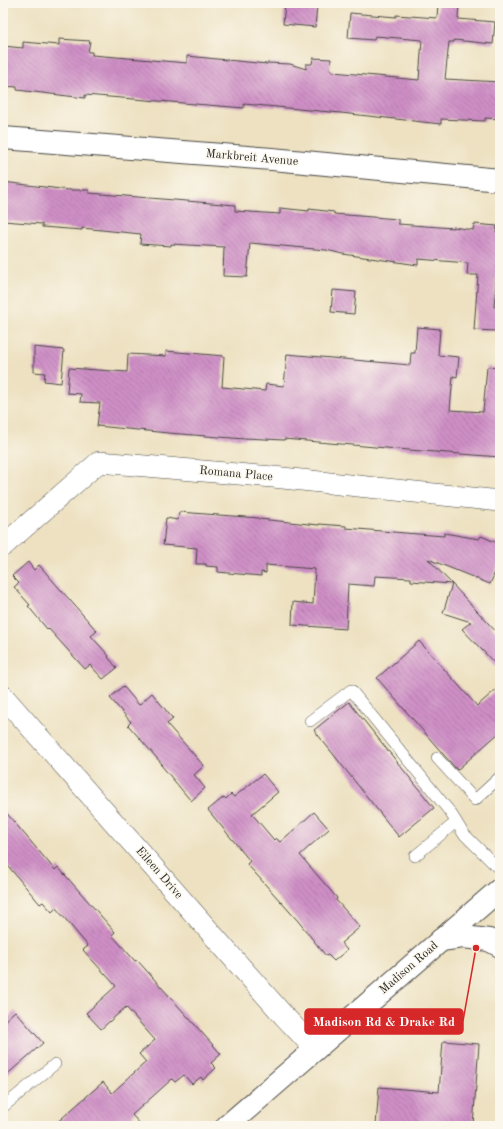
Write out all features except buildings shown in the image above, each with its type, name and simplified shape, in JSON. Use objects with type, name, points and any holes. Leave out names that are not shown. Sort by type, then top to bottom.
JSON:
[{"type":"street","name":"Markbreit Avenue","points":[[3,138],[272,159],[500,180]]},
{"type":"street","name":"Romana Place","points":[[3,546],[99,462],[273,477],[500,501]]},
{"type":"street","name":"Eileen Drive","points":[[3,696],[284,1016],[315,1049]]},
{"type":"street","name":"Madison Road","points":[[227,1126],[500,889]]},
{"type":"street","points":[[441,940],[463,938],[489,940],[500,946]]},
{"type":"lane","points":[[310,722],[351,690],[450,812],[463,833],[500,870]]},
{"type":"lane","points":[[437,758],[475,800],[500,777]]},
{"type":"lane","points":[[415,856],[456,822]]},
{"type":"lane","points":[[3,1107],[55,1064]]},
{"type":"place","name":"Madison Rd & Drake Rd","points":[[476,948]]}]
